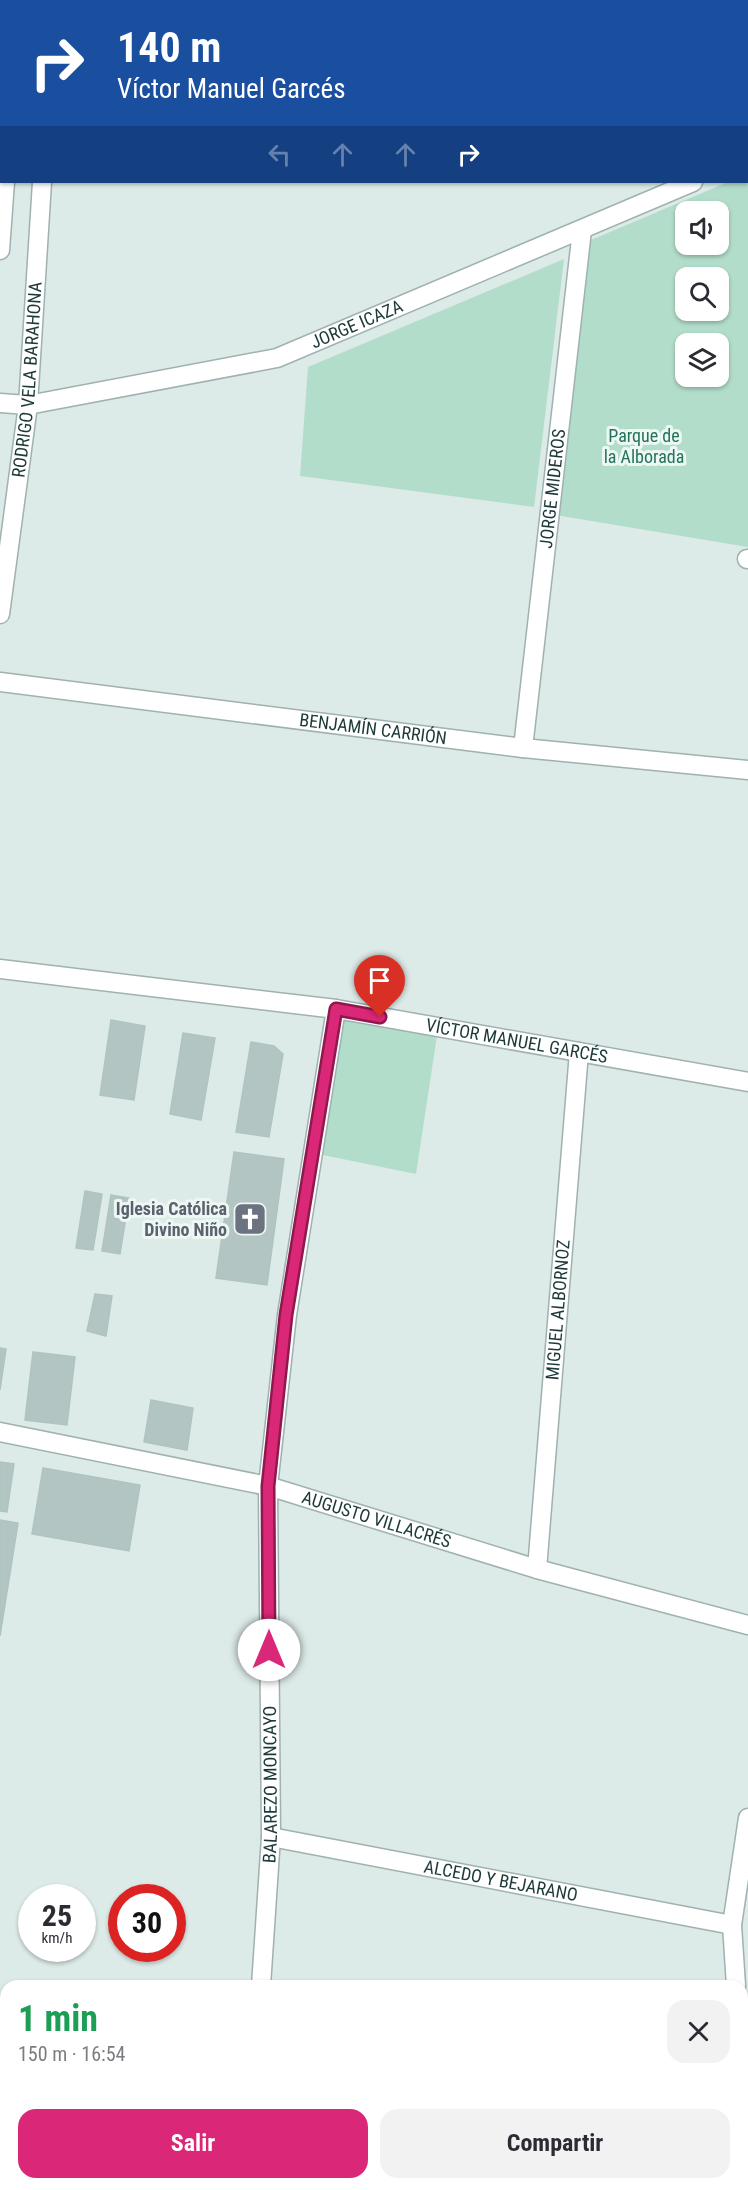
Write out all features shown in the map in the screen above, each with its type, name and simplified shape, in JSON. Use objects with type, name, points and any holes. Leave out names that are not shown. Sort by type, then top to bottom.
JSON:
[{"type":"street","points":[[0,250],[5,183]]},
{"type":"street","name":"RODRIGO VELA BARAHONA","points":[[0,614],[28,405],[42,183]]},
{"type":"street","name":"JORGE ICAZA","points":[[0,403],[28,405],[278,358],[691,183]]},
{"type":"street","name":"JORGE MIDEROS","points":[[523,748],[582,230]]},
{"type":"street","name":"BENJAMÍN CARRIÓN","points":[[0,682],[523,748],[748,770]]},
{"type":"street","name":"VÍCTOR MANUEL GARCÉS","points":[[0,969],[336,1009],[748,1082]]},
{"type":"street","name":"BALAREZO MONCAYO","points":[[261,1980],[271,1837],[268,1486],[286,1315],[336,1009]]},
{"type":"street","name":"MIGUEL ALBORNOZ","points":[[537,1569],[579,1052]]},
{"type":"street","name":"AUGUSTO VILLACRÉS","points":[[0,1432],[268,1486],[537,1569],[748,1625]]},
{"type":"street","points":[[736,1980],[732,1925],[748,1818]]},
{"type":"street","name":"ALCEDO Y BEJARANO","points":[[271,1837],[732,1925]]},
{"type":"green space","name":"Parque de la Alborada","points":[[726,183],[748,183],[748,547],[549,514],[591,240],[675,204],[675,255],[729,255],[729,201],[683,201]]},
{"type":"green space","points":[[564,259],[534,507],[300,476],[308,367]]},
{"type":"green space","points":[[338,1012],[438,1029],[416,1174],[318,1154]]},
{"type":"building","points":[[111,1020],[145,1026],[134,1100],[100,1095]]},
{"type":"building","points":[[183,1033],[215,1038],[201,1120],[170,1114]]},
{"type":"building","points":[[251,1042],[274,1046],[283,1054],[269,1137],[236,1132]]},
{"type":"building","name":"Iglesia Católica Divino Niño","points":[[234,1152],[284,1159],[267,1285],[216,1278]]},
{"type":"building","points":[[85,1191],[102,1194],[93,1250],[76,1248]]},
{"type":"building","points":[[111,1195],[129,1198],[120,1254],[102,1251]]},
{"type":"building","points":[[95,1294],[112,1296],[106,1336],[87,1331]]},
{"type":"building","points":[[0,1348],[6,1349],[0,1390]]},
{"type":"building","points":[[33,1352],[75,1357],[67,1425],[25,1420]]},
{"type":"building","points":[[151,1400],[193,1408],[187,1450],[144,1442]]},
{"type":"building","points":[[0,1462],[14,1464],[7,1512],[0,1511]]},
{"type":"building","points":[[43,1468],[140,1485],[129,1551],[32,1534]]},
{"type":"building","points":[[0,1520],[18,1523],[0,1636]]},
{"type":"place","name":"Iglesia Católica Divino Niño","points":[[250,1219]]},
{"type":"route","points":[[269,1650],[268,1486],[286,1315],[336,1009],[380,1017]]}]
